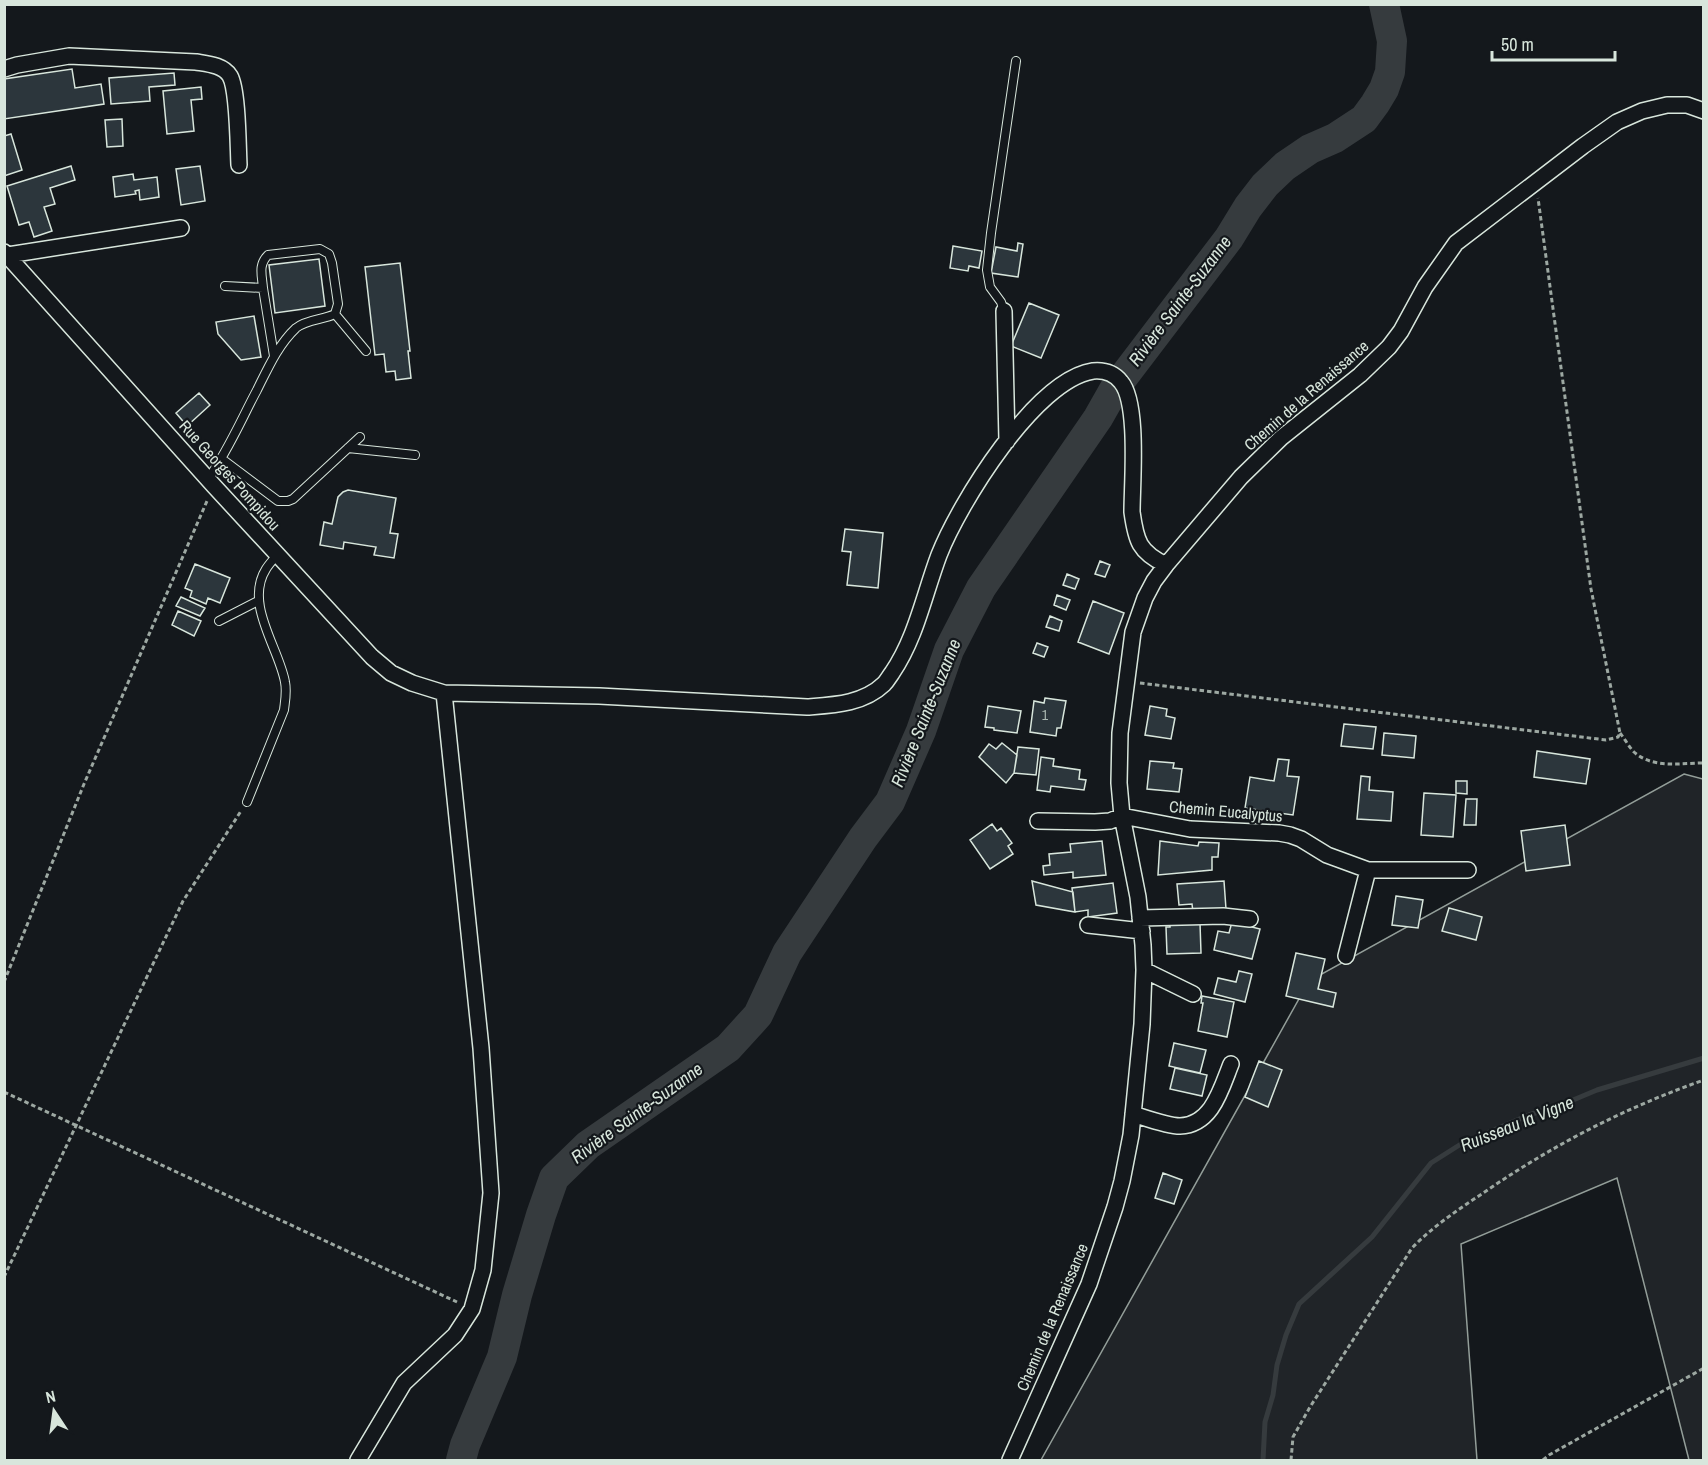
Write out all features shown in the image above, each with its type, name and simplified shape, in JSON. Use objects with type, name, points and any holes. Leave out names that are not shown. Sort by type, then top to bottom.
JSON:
[{"type":"street","points":[[4,69],[69,56],[216,65],[229,74],[234,88],[239,165]]},
{"type":"street","name":"Chemin de la Renaissance","points":[[1010,1461],[1089,1284],[1122,1181],[1133,1114],[1142,1024],[1144,970],[1138,897],[1122,816],[1119,783],[1120,733],[1133,632],[1138,615],[1154,581],[1240,477],[1281,438],[1360,375],[1389,347],[1401,331],[1425,287],[1456,243],[1582,146],[1617,122],[1641,111],[1667,105],[1687,105],[1704,111]]},
{"type":"street","name":"Rue Georges Pompidou","points":[[6,254],[181,228]]},
{"type":"street","name":"Rue Georges Pompidou","points":[[6,254],[372,657],[391,673],[444,693],[599,696],[807,707],[841,704],[866,697],[884,684],[900,661],[915,629],[940,554],[962,508],[997,453],[1032,412],[1066,382],[1100,370],[1113,374],[1123,383],[1129,400],[1134,525],[1143,549],[1150,557],[1166,565]]},
{"type":"street","points":[[1004,311],[1007,441]]},
{"type":"street","points":[[358,1461],[404,1383],[455,1335],[472,1309],[483,1270],[492,1193],[481,1048],[444,693]]},
{"type":"street","name":"Chemin Eucalyptus","points":[[1038,821],[1110,821],[1122,816],[1190,829],[1279,833],[1301,839],[1327,855],[1368,870],[1468,870]]},
{"type":"street","points":[[1346,956],[1368,870]]},
{"type":"street","points":[[1088,925],[1141,924],[1223,916],[1250,919]]},
{"type":"street","points":[[1144,970],[1193,994]]},
{"type":"street","points":[[1133,1114],[1178,1126],[1201,1119],[1209,1112],[1216,1100],[1231,1064]]},
{"type":"lane","points":[[1004,311],[1001,302],[990,287],[987,270],[1016,61]]},
{"type":"lane","points":[[211,482],[274,356],[297,328],[304,323],[335,314],[338,304],[332,263],[329,254],[320,249],[268,255],[262,261],[263,288],[274,356]]},
{"type":"lane","points":[[225,286],[263,288]]},
{"type":"lane","points":[[335,314],[366,351]]},
{"type":"lane","points":[[222,459],[278,501],[288,501],[293,499],[360,437]]},
{"type":"lane","points":[[348,448],[415,455]]},
{"type":"lane","points":[[247,802],[284,710],[286,698],[282,670],[258,601],[265,571],[277,555]]},
{"type":"lane","points":[[219,621],[258,601]]},
{"type":"path","points":[[1536,182],[1591,589],[1620,733],[1633,751],[1644,760],[1658,764],[1704,763]]},
{"type":"path","points":[[4,982],[84,784],[211,482]]},
{"type":"path","points":[[1126,682],[1606,740],[1618,737],[1620,733]]},
{"type":"path","points":[[4,1277],[183,901],[247,802]]},
{"type":"path","points":[[1291,1461],[1293,1437],[1310,1407],[1412,1248],[1426,1234],[1530,1162],[1598,1124],[1704,1080]]},
{"type":"path","points":[[4,1092],[472,1309]]},
{"type":"path","points":[[1543,1461],[1549,1455],[1704,1368]]},
{"type":"shaded area","points":[[1684,774],[1703,779],[1703,1460],[1689,1460],[1617,1178],[1461,1244],[1477,1460],[1041,1460],[1309,981]]},
{"type":"building","points":[[72,69],[75,88],[101,84],[104,104],[4,119],[4,79]]},
{"type":"building","points":[[174,73],[175,85],[149,87],[150,101],[111,104],[109,78]]},
{"type":"building","points":[[201,87],[202,99],[191,100],[194,131],[167,134],[163,91]]},
{"type":"building","points":[[122,119],[123,146],[107,147],[105,120]]},
{"type":"building","points":[[11,134],[22,170],[4,176],[4,136]]},
{"type":"building","points":[[71,166],[75,180],[50,188],[55,204],[44,207],[52,231],[34,237],[29,222],[19,225],[7,186]]},
{"type":"building","points":[[200,166],[205,201],[181,205],[176,169]]},
{"type":"building","points":[[133,174],[134,180],[157,177],[159,197],[140,200],[139,190],[135,191],[136,194],[115,197],[113,177]]},
{"type":"building","points":[[1018,243],[1023,244],[1018,277],[991,273],[996,247],[1017,251]]},
{"type":"building","points":[[953,246],[982,251],[979,268],[969,266],[968,271],[950,268]]},
{"type":"building","points":[[319,259],[325,306],[275,313],[269,265]]},
{"type":"building","points":[[400,263],[411,378],[396,380],[395,371],[386,372],[384,354],[375,355],[365,267]]},
{"type":"building","points":[[1029,303],[1059,315],[1041,358],[1011,346]]},
{"type":"building","points":[[254,316],[261,357],[241,360],[218,334],[216,322]]},
{"type":"building","points":[[199,393],[210,405],[187,426],[176,413]]},
{"type":"building","points":[[348,490],[396,498],[390,533],[398,534],[394,558],[374,555],[376,547],[344,542],[343,549],[320,545],[324,522],[332,524],[338,497]]},
{"type":"building","points":[[845,529],[883,533],[878,588],[847,585],[851,552],[842,551]]},
{"type":"building","points":[[1100,561],[1110,565],[1105,577],[1095,574]]},
{"type":"building","points":[[195,564],[230,578],[220,603],[208,598],[206,604],[190,597],[192,591],[185,588]]},
{"type":"building","points":[[1067,574],[1079,579],[1075,589],[1063,585]]},
{"type":"building","points":[[1057,595],[1070,600],[1066,610],[1054,605]]},
{"type":"building","points":[[181,597],[205,608],[200,616],[176,606]]},
{"type":"building","points":[[1093,601],[1124,613],[1109,654],[1078,642]]},
{"type":"building","points":[[178,611],[201,621],[194,636],[172,625]]},
{"type":"building","points":[[1050,616],[1062,621],[1059,631],[1046,627]]},
{"type":"building","points":[[1037,643],[1048,647],[1044,657],[1033,653]]},
{"type":"building","points":[[1045,698],[1066,701],[1061,728],[1057,728],[1056,736],[1030,732],[1034,701],[1044,703]]},
{"type":"building","points":[[988,706],[1021,711],[1017,733],[985,727]]},
{"type":"building","points":[[1150,706],[1167,709],[1166,716],[1175,718],[1171,739],[1145,735]]},
{"type":"building","points":[[1344,724],[1376,727],[1373,749],[1341,746]]},
{"type":"building","points":[[1384,733],[1416,736],[1414,758],[1382,755]]},
{"type":"building","points":[[1002,743],[1017,755],[1014,773],[1006,783],[979,757],[989,744],[996,749]]},
{"type":"building","points":[[1018,747],[1039,749],[1036,775],[1014,773]]},
{"type":"building","points":[[1537,751],[1590,759],[1586,784],[1534,777]]},
{"type":"building","points":[[1041,757],[1054,759],[1053,766],[1080,770],[1079,779],[1086,780],[1084,790],[1051,786],[1050,792],[1037,790]]},
{"type":"building","points":[[1278,759],[1289,760],[1287,776],[1299,777],[1293,815],[1245,808],[1250,777],[1274,781]]},
{"type":"building","points":[[1150,761],[1174,763],[1173,768],[1182,769],[1179,792],[1147,789]]},
{"type":"building","points":[[1361,776],[1370,777],[1369,790],[1393,792],[1391,821],[1357,819]]},
{"type":"building","points":[[1456,781],[1467,781],[1467,794],[1456,793]]},
{"type":"building","points":[[1424,793],[1456,795],[1453,837],[1421,835]]},
{"type":"building","points":[[1466,799],[1477,799],[1476,825],[1464,825]]},
{"type":"building","points":[[992,824],[997,831],[1001,828],[1012,843],[1008,846],[1013,854],[990,869],[970,840]]},
{"type":"building","points":[[1565,825],[1570,865],[1526,871],[1521,831]]},
{"type":"building","points":[[1102,841],[1106,875],[1073,878],[1073,872],[1044,875],[1043,866],[1050,865],[1049,854],[1071,852],[1070,844]]},
{"type":"building","points":[[1160,841],[1198,846],[1199,842],[1219,843],[1218,857],[1212,857],[1212,870],[1158,875]]},
{"type":"building","points":[[1032,881],[1073,892],[1075,912],[1036,905]]},
{"type":"building","points":[[1224,881],[1226,909],[1193,912],[1192,904],[1179,905],[1177,884]]},
{"type":"building","points":[[1113,883],[1117,913],[1088,917],[1088,910],[1075,912],[1072,888]]},
{"type":"building","points":[[1396,896],[1423,900],[1418,928],[1392,925]]},
{"type":"building","points":[[1449,908],[1482,917],[1476,940],[1442,931]]},
{"type":"building","points":[[1232,922],[1260,929],[1252,959],[1214,950],[1218,931],[1229,933]]},
{"type":"building","points":[[1200,923],[1201,953],[1167,954],[1166,927]]},
{"type":"building","points":[[1296,953],[1325,959],[1318,989],[1336,993],[1333,1007],[1286,996]]},
{"type":"building","points":[[1239,971],[1252,974],[1245,1002],[1214,994],[1218,978],[1236,982]]},
{"type":"building","points":[[1202,996],[1234,1002],[1227,1037],[1198,1031]]},
{"type":"building","points":[[1174,1043],[1206,1050],[1200,1073],[1169,1066]]},
{"type":"building","points":[[1259,1061],[1282,1070],[1268,1107],[1245,1097]]},
{"type":"building","points":[[1175,1068],[1207,1075],[1202,1096],[1170,1089]]},
{"type":"building","points":[[1163,1173],[1182,1180],[1174,1204],[1155,1198]]},
{"type":"waterway","name":"Rivière Sainte-Suzanne","points":[[461,1460],[465,1445],[502,1357],[517,1295],[554,1178],[588,1145],[728,1048],[758,1015],[787,953],[863,838],[890,802],[921,731],[949,650],[981,588],[1098,418],[1115,388],[1229,238],[1265,185],[1285,166],[1310,149],[1335,138],[1364,119],[1375,104],[1390,72],[1392,41],[1384,4]]},
{"type":"waterway","name":"Ruisseau la Vigne","points":[[1263,1460],[1265,1422],[1273,1395],[1277,1365],[1299,1304],[1372,1237],[1431,1163],[1461,1144],[1529,1115],[1597,1090],[1704,1058]]}]
